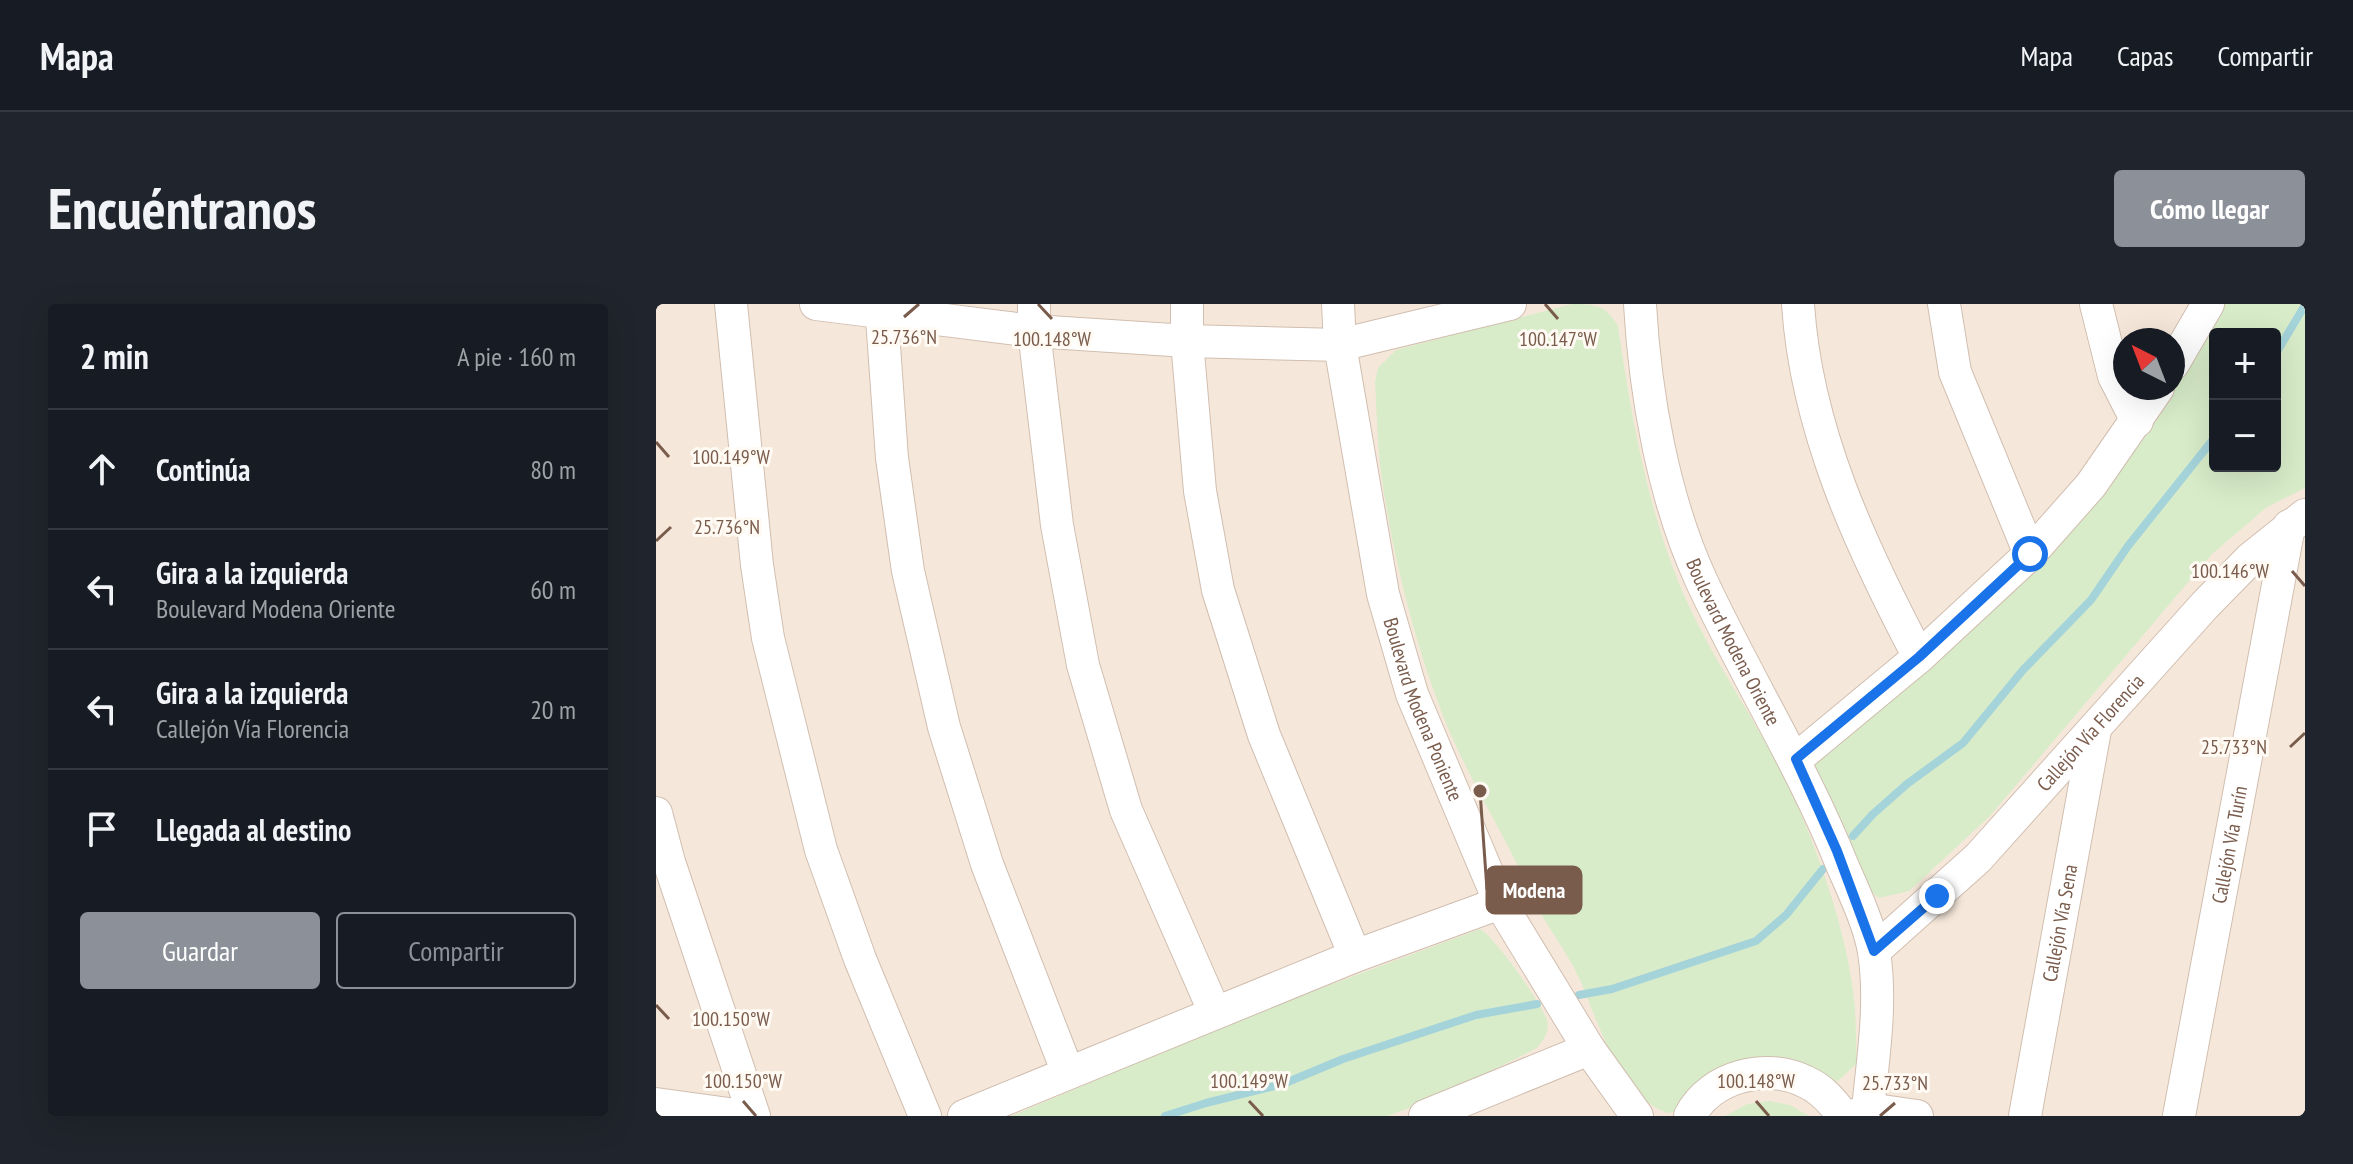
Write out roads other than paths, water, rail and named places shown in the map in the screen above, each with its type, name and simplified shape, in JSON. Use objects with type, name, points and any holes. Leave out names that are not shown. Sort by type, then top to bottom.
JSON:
[{"type":"street","points":[[731,304],[757,565],[768,638],[821,850],[860,959],[925,1116]]},
{"type":"street","points":[[816,304],[1034,318],[1187,341],[1340,345],[1499,306]]},
{"type":"street","points":[[1187,304],[1187,341],[1200,491],[1218,590],[1264,735],[1355,956]]},
{"type":"street","name":"Boulevard Modena Poniente","points":[[1338,304],[1340,345],[1383,594],[1412,694],[1500,903],[1589,1049],[1637,1116]]},
{"type":"street","name":"Boulevard Modena Oriente","points":[[1640,304],[1643,362],[1672,497],[1700,578],[1796,759],[1837,851],[1874,951],[1876,1009],[1855,1114]]},
{"type":"street","points":[[1798,304],[1801,344],[1812,402],[1835,477],[1888,599],[1919,657]]},
{"type":"street","points":[[1944,304],[1955,372],[2030,554]]},
{"type":"street","points":[[2096,304],[2114,376],[2137,421]]},
{"type":"street","points":[[2185,343],[2208,304]]},
{"type":"street","points":[[881,308],[892,458],[906,557],[944,727],[987,864],[1068,1073]]},
{"type":"street","points":[[1034,318],[1057,525],[1083,665],[1126,810],[1215,1013]]},
{"type":"street","points":[[1796,759],[1919,657],[2030,554],[2091,485],[2150,400]]},
{"type":"street","name":"Callejón Vía Florencia","points":[[1874,951],[1978,858],[2205,605],[2251,558],[2297,520]]},
{"type":"street","name":"Callejón Vía Turín","points":[[2179,1116],[2297,520]]},
{"type":"street","name":"Callejón Vía Sena","points":[[2025,1116],[2095,729]]},
{"type":"street","points":[[656,813],[669,862],[754,1116]]},
{"type":"street","points":[[964,1116],[1355,956],[1500,903]]},
{"type":"street","points":[[1425,1116],[1589,1049]]},
{"type":"street","points":[[1690,1116],[1693,1109],[1716,1087],[1744,1075],[1776,1072],[1806,1081],[1855,1114],[1917,1116]]},
{"type":"street","points":[[656,1104],[743,1116]]},
{"type":"waterway","points":[[2281,345],[2305,305]]},
{"type":"waterway","points":[[1853,836],[1907,784],[1963,743],[2023,670],[2091,600],[2128,546],[2209,445]]},
{"type":"waterway","points":[[1579,995],[1612,989],[1756,941],[1786,915],[1823,869]]},
{"type":"waterway","points":[[1165,1116],[1283,1084],[1343,1059],[1476,1015],[1537,1004]]},
{"type":"place","name":"Modena","points":[[1480,791]]}]
